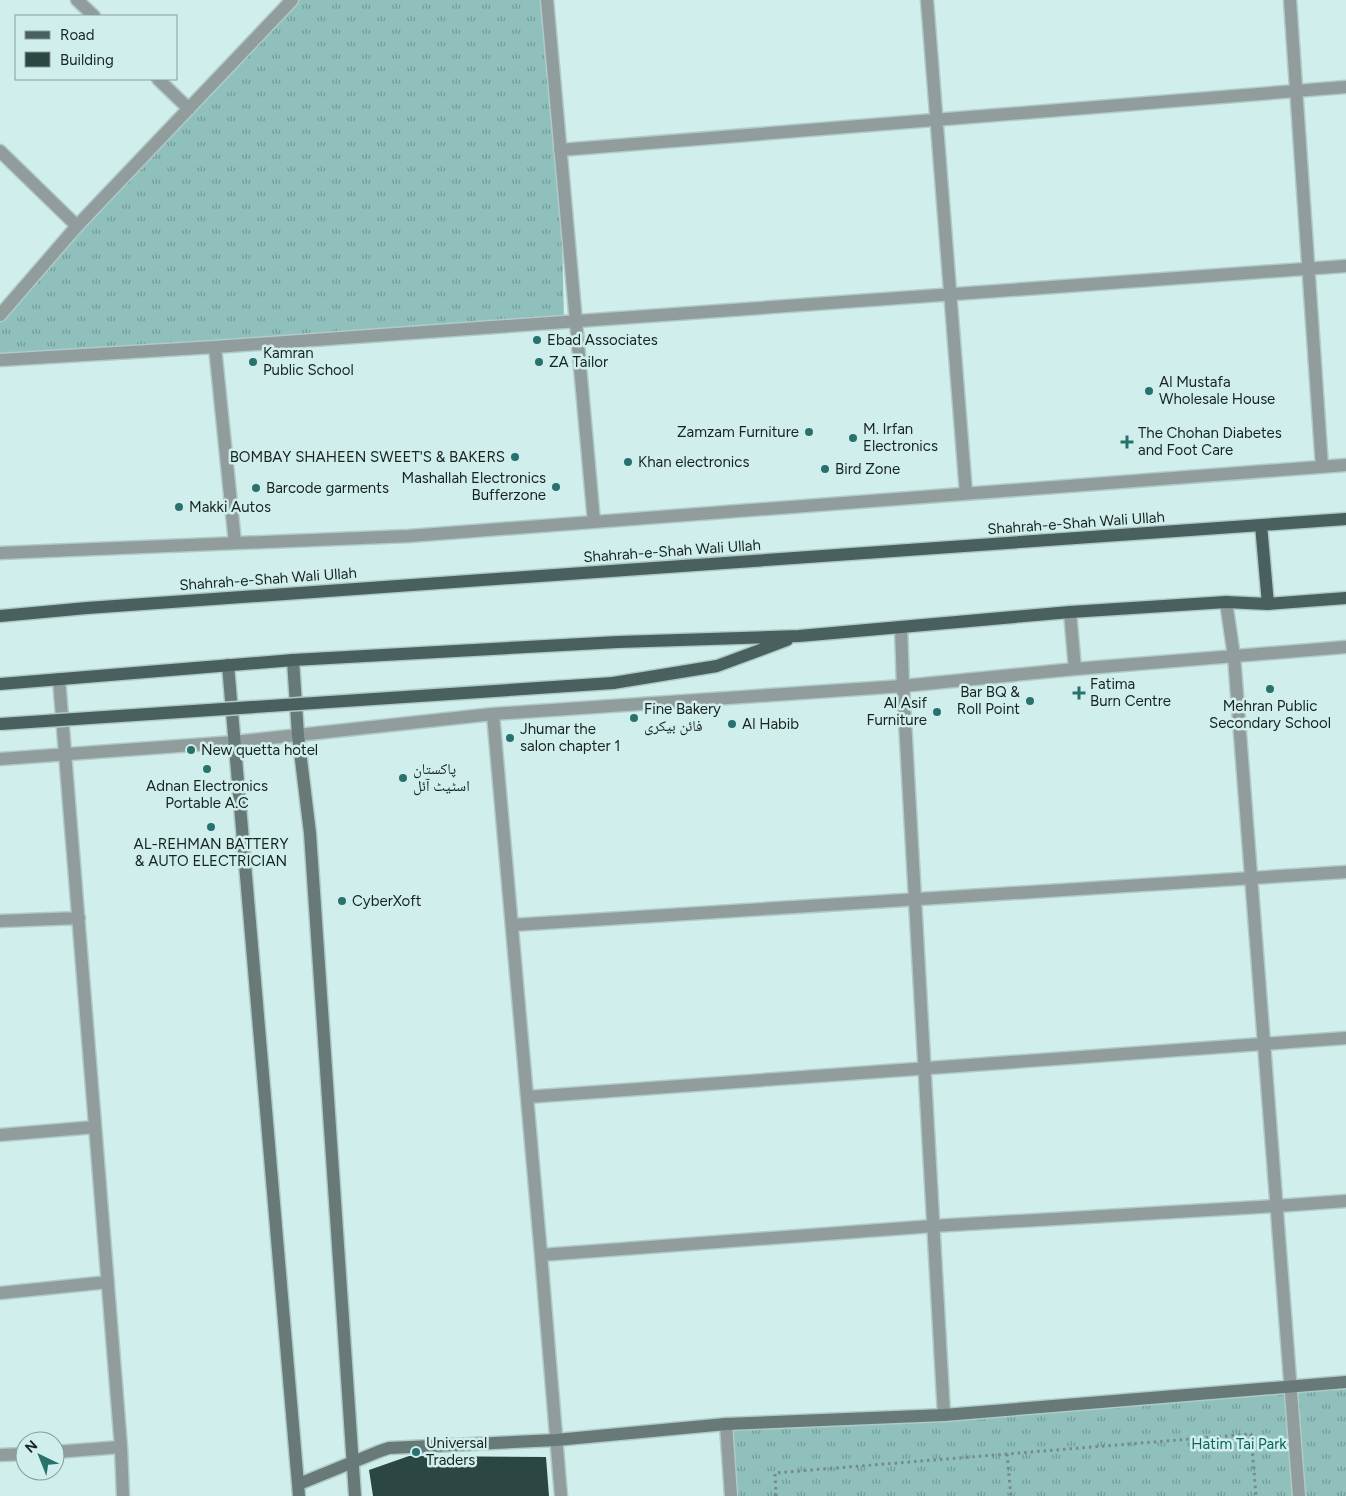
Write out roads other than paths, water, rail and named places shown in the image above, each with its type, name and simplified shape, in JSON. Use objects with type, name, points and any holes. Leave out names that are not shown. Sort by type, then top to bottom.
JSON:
[{"type":"main road","name":"Shahrah-e-Shah Wali Ullah","points":[[0,616],[87,608],[1346,519]]},
{"type":"main road","points":[[1261,526],[1268,604]]},
{"type":"main road","points":[[0,684],[293,660],[618,642],[799,636],[1070,612],[1226,602],[1268,604],[1346,598]]},
{"type":"main road","points":[[0,607],[87,608]]},
{"type":"main road","points":[[0,724],[613,683],[717,666],[799,636]]},
{"type":"street","points":[[77,0],[93,15]]},
{"type":"street","points":[[0,315],[77,226],[292,0]]},
{"type":"street","points":[[547,0],[594,522]]},
{"type":"street","points":[[927,0],[966,493]]},
{"type":"street","points":[[1290,0],[1322,467]]},
{"type":"street","points":[[159,80],[189,109]]},
{"type":"street","points":[[560,150],[1346,87]]},
{"type":"street","points":[[0,151],[77,226]]},
{"type":"street","points":[[0,360],[214,347],[1346,266]]},
{"type":"street","points":[[214,347],[235,543]]},
{"type":"street","points":[[0,553],[409,536],[1346,465]]},
{"type":"street","points":[[1226,602],[1234,656],[1299,1496]]},
{"type":"street","points":[[1070,612],[1076,669]]},
{"type":"street","points":[[901,627],[944,1415]]},
{"type":"street","points":[[0,760],[234,742],[493,714],[903,686],[1076,669],[1346,647]]},
{"type":"street","points":[[293,660],[298,735],[310,833],[355,1496]]},
{"type":"street","points":[[228,665],[299,1490],[352,1462],[390,1448],[556,1440],[726,1424],[944,1415],[1346,1382]]},
{"type":"street","points":[[59,679],[121,1447],[123,1496]]},
{"type":"street","points":[[493,714],[561,1496]]},
{"type":"street","points":[[512,925],[1346,872]]},
{"type":"street","points":[[0,922],[79,918]]},
{"type":"street","points":[[527,1097],[1346,1038]]},
{"type":"street","points":[[0,1136],[96,1128]]},
{"type":"street","points":[[541,1255],[933,1226],[1346,1201]]},
{"type":"street","points":[[0,1293],[108,1282]]},
{"type":"street","points":[[726,1424],[731,1496]]},
{"type":"street","points":[[65,1451],[121,1447]]},
{"type":"street","points":[[0,1455],[15,1454]]},
{"type":"place","name":"Ebad Associates","points":[[537,340]]},
{"type":"place","name":"Kamran Public School","points":[[253,362]]},
{"type":"place","name":"ZA Tailor","points":[[539,362]]},
{"type":"place","name":"Al Mustafa Wholesale House","points":[[1149,391]]},
{"type":"place","name":"Zamzam Furniture","points":[[809,432]]},
{"type":"place","name":"M. Irfan Electronics","points":[[853,438]]},
{"type":"place","name":"The Chohan Diabetes and Foot Care","points":[[1127,442]]},
{"type":"place","name":"BOMBAY SHAHEEN SWEET'S & BAKERS","points":[[515,457]]},
{"type":"place","name":"Khan electronics","points":[[628,462]]},
{"type":"place","name":"Bird Zone","points":[[825,469]]},
{"type":"place","name":"Mashallah Electronics Bufferzone","points":[[556,487]]},
{"type":"place","name":"Barcode garments","points":[[256,488]]},
{"type":"place","name":"Makki Autos","points":[[179,507]]},
{"type":"place","name":"Mehran Public Secondary School","points":[[1270,689]]},
{"type":"place","name":"Fatima Burn Centre","points":[[1079,693]]},
{"type":"place","name":"Bar BQ & Roll Point","points":[[1030,701]]},
{"type":"place","name":"Al Asif Furniture","points":[[937,712]]},
{"type":"place","name":"Fine Bakery فائن بیکری","points":[[634,718]]},
{"type":"place","name":"Al Habib","points":[[732,724]]},
{"type":"place","name":"Jhumar the salon chapter 1","points":[[510,738]]},
{"type":"place","name":"New quetta hotel","points":[[191,750]]},
{"type":"place","name":"Adnan Electronics Portable A.C","points":[[207,769]]},
{"type":"place","name":"پاکستان اسٹیٹ آئل","points":[[403,778]]},
{"type":"place","name":"AL-REHMAN BATTERY & AUTO ELECTRICIAN","points":[[211,827]]},
{"type":"place","name":"CyberXoft","points":[[342,901]]},
{"type":"place","name":"Universal Traders","points":[[416,1452]]},
{"type":"park label","name":"Hatim Tai Park","points":[[1239,1444]]}]
